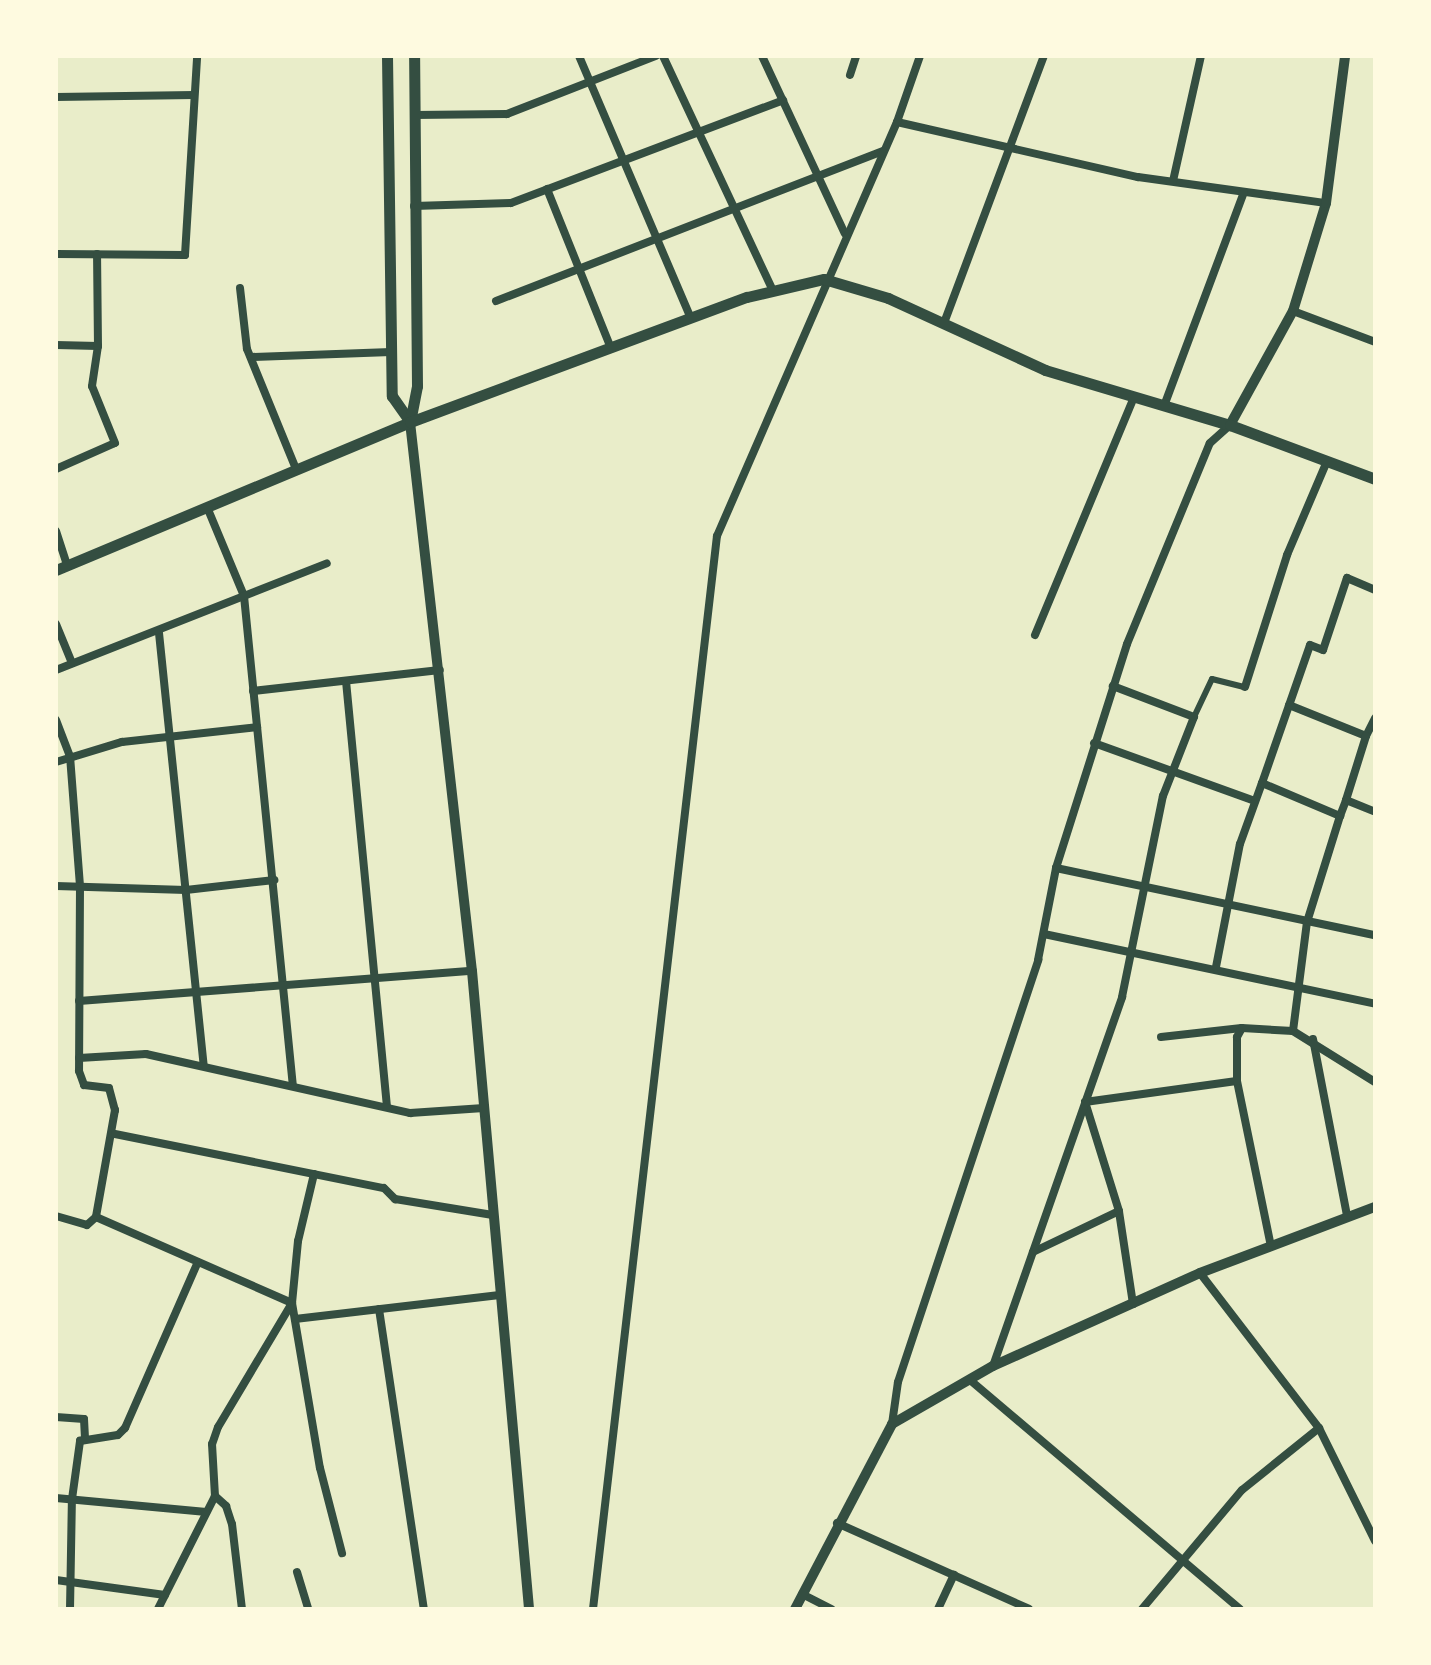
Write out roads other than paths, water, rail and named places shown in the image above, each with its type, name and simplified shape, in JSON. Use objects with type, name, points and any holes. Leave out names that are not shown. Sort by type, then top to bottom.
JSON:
[{"type":"main road","points":[[387,56],[392,396],[410,422]]},
{"type":"main road","points":[[410,422],[417,386],[414,56]]},
{"type":"main road","points":[[62,567],[410,422],[691,318],[773,291],[824,279],[888,298],[1045,370],[1230,425],[1375,479]]},
{"type":"street","points":[[56,254],[185,255],[197,56]]},
{"type":"street","points":[[579,56],[691,318]]},
{"type":"street","points":[[414,115],[507,114],[656,56]]},
{"type":"street","points":[[663,56],[773,291]]},
{"type":"street","points":[[762,56],[845,234]]},
{"type":"street","points":[[850,75],[856,56]]},
{"type":"street","points":[[593,1609],[717,536],[824,279],[897,122],[920,56]]},
{"type":"street","points":[[944,323],[1044,56]]},
{"type":"street","points":[[1173,181],[1201,56]]},
{"type":"street","points":[[795,1609],[837,1522],[892,1424],[898,1382],[1044,934],[1056,868],[1113,686],[1210,443],[1230,425],[1293,311],[1326,203],[1345,56]]},
{"type":"street","points":[[56,97],[194,95]]},
{"type":"street","points":[[414,206],[511,203],[783,100]]},
{"type":"street","points":[[897,122],[1010,149],[1173,181],[1326,203]]},
{"type":"street","points":[[496,301],[883,151]]},
{"type":"street","points":[[547,189],[611,348]]},
{"type":"street","points":[[1164,406],[1244,192]]},
{"type":"street","points":[[56,469],[115,443],[92,386],[98,346],[97,254]]},
{"type":"street","points":[[240,288],[251,357],[296,469]]},
{"type":"street","points":[[1293,311],[1375,342]]},
{"type":"street","points":[[56,345],[98,346]]},
{"type":"street","points":[[251,357],[391,352]]},
{"type":"street","points":[[1035,635],[1134,397]]},
{"type":"street","points":[[410,422],[472,971],[529,1609]]},
{"type":"street","points":[[993,1366],[1085,1102],[1133,950],[1163,796],[1212,679],[1245,687],[1287,555],[1327,461]]},
{"type":"street","points":[[207,507],[244,596],[293,1085]]},
{"type":"street","points":[[56,531],[62,567]]},
{"type":"street","points":[[56,670],[159,633],[327,563]]},
{"type":"street","points":[[1216,967],[1226,907],[1255,801],[1310,645],[1323,650],[1347,578],[1375,590]]},
{"type":"street","points":[[56,624],[72,663]]},
{"type":"street","points":[[159,633],[204,1065]]},
{"type":"street","points":[[253,691],[440,670]]},
{"type":"street","points":[[346,681],[387,1107]]},
{"type":"street","points":[[1113,686],[1194,717]]},
{"type":"street","points":[[1289,705],[1366,736]]},
{"type":"street","points":[[1293,1031],[1307,922],[1366,736],[1375,718]]},
{"type":"street","points":[[56,720],[70,756],[80,886],[79,1058],[84,1085],[109,1088],[115,1134],[96,1217],[87,1225],[56,1216]]},
{"type":"street","points":[[56,762],[122,742],[257,727]]},
{"type":"street","points":[[1094,743],[1255,801]]},
{"type":"street","points":[[1262,783],[1340,816]]},
{"type":"street","points":[[1346,800],[1375,812]]},
{"type":"street","points":[[1056,868],[1226,907],[1375,935]]},
{"type":"street","points":[[56,886],[186,890],[274,880]]},
{"type":"street","points":[[1044,934],[1216,967],[1375,1004]]},
{"type":"street","points":[[79,1001],[196,990],[376,982],[472,971]]},
{"type":"street","points":[[1242,1028],[1237,1037],[1237,1081],[1271,1247]]},
{"type":"street","points":[[1161,1037],[1242,1028],[1293,1031],[1313,1039],[1375,1082]]},
{"type":"street","points":[[1313,1039],[1347,1216]]},
{"type":"street","points":[[79,1058],[146,1054],[410,1113],[484,1108]]},
{"type":"street","points":[[1085,1102],[1237,1081]]},
{"type":"street","points":[[1085,1102],[1119,1211],[1133,1304]]},
{"type":"street","points":[[115,1134],[384,1188],[395,1199],[493,1215]]},
{"type":"street","points":[[314,1174],[298,1241],[292,1303],[317,1453],[342,1553]]},
{"type":"street","points":[[892,1424],[993,1366],[1200,1273],[1375,1207]]},
{"type":"street","points":[[1033,1252],[1119,1211]]},
{"type":"street","points":[[96,1217],[292,1303]]},
{"type":"street","points":[[85,1437],[111,1436],[125,1428],[198,1262]]},
{"type":"street","points":[[1200,1273],[1319,1428],[1375,1541]]},
{"type":"street","points":[[295,1319],[500,1295]]},
{"type":"street","points":[[158,1609],[215,1496],[212,1444],[218,1427],[292,1303]]},
{"type":"street","points":[[379,1309],[424,1609]]},
{"type":"street","points":[[970,1380],[1240,1609]]},
{"type":"street","points":[[56,1417],[84,1419],[85,1437],[78,1448],[72,1499],[70,1609]]},
{"type":"street","points":[[1142,1609],[1242,1490],[1319,1428]]},
{"type":"street","points":[[215,1496],[226,1506],[232,1524],[242,1609]]},
{"type":"street","points":[[56,1498],[206,1512]]},
{"type":"street","points":[[837,1522],[1029,1609]]},
{"type":"street","points":[[297,1572],[308,1609]]},
{"type":"street","points":[[938,1609],[954,1575]]},
{"type":"street","points":[[56,1580],[165,1595]]},
{"type":"street","points":[[802,1594],[831,1609]]}]
